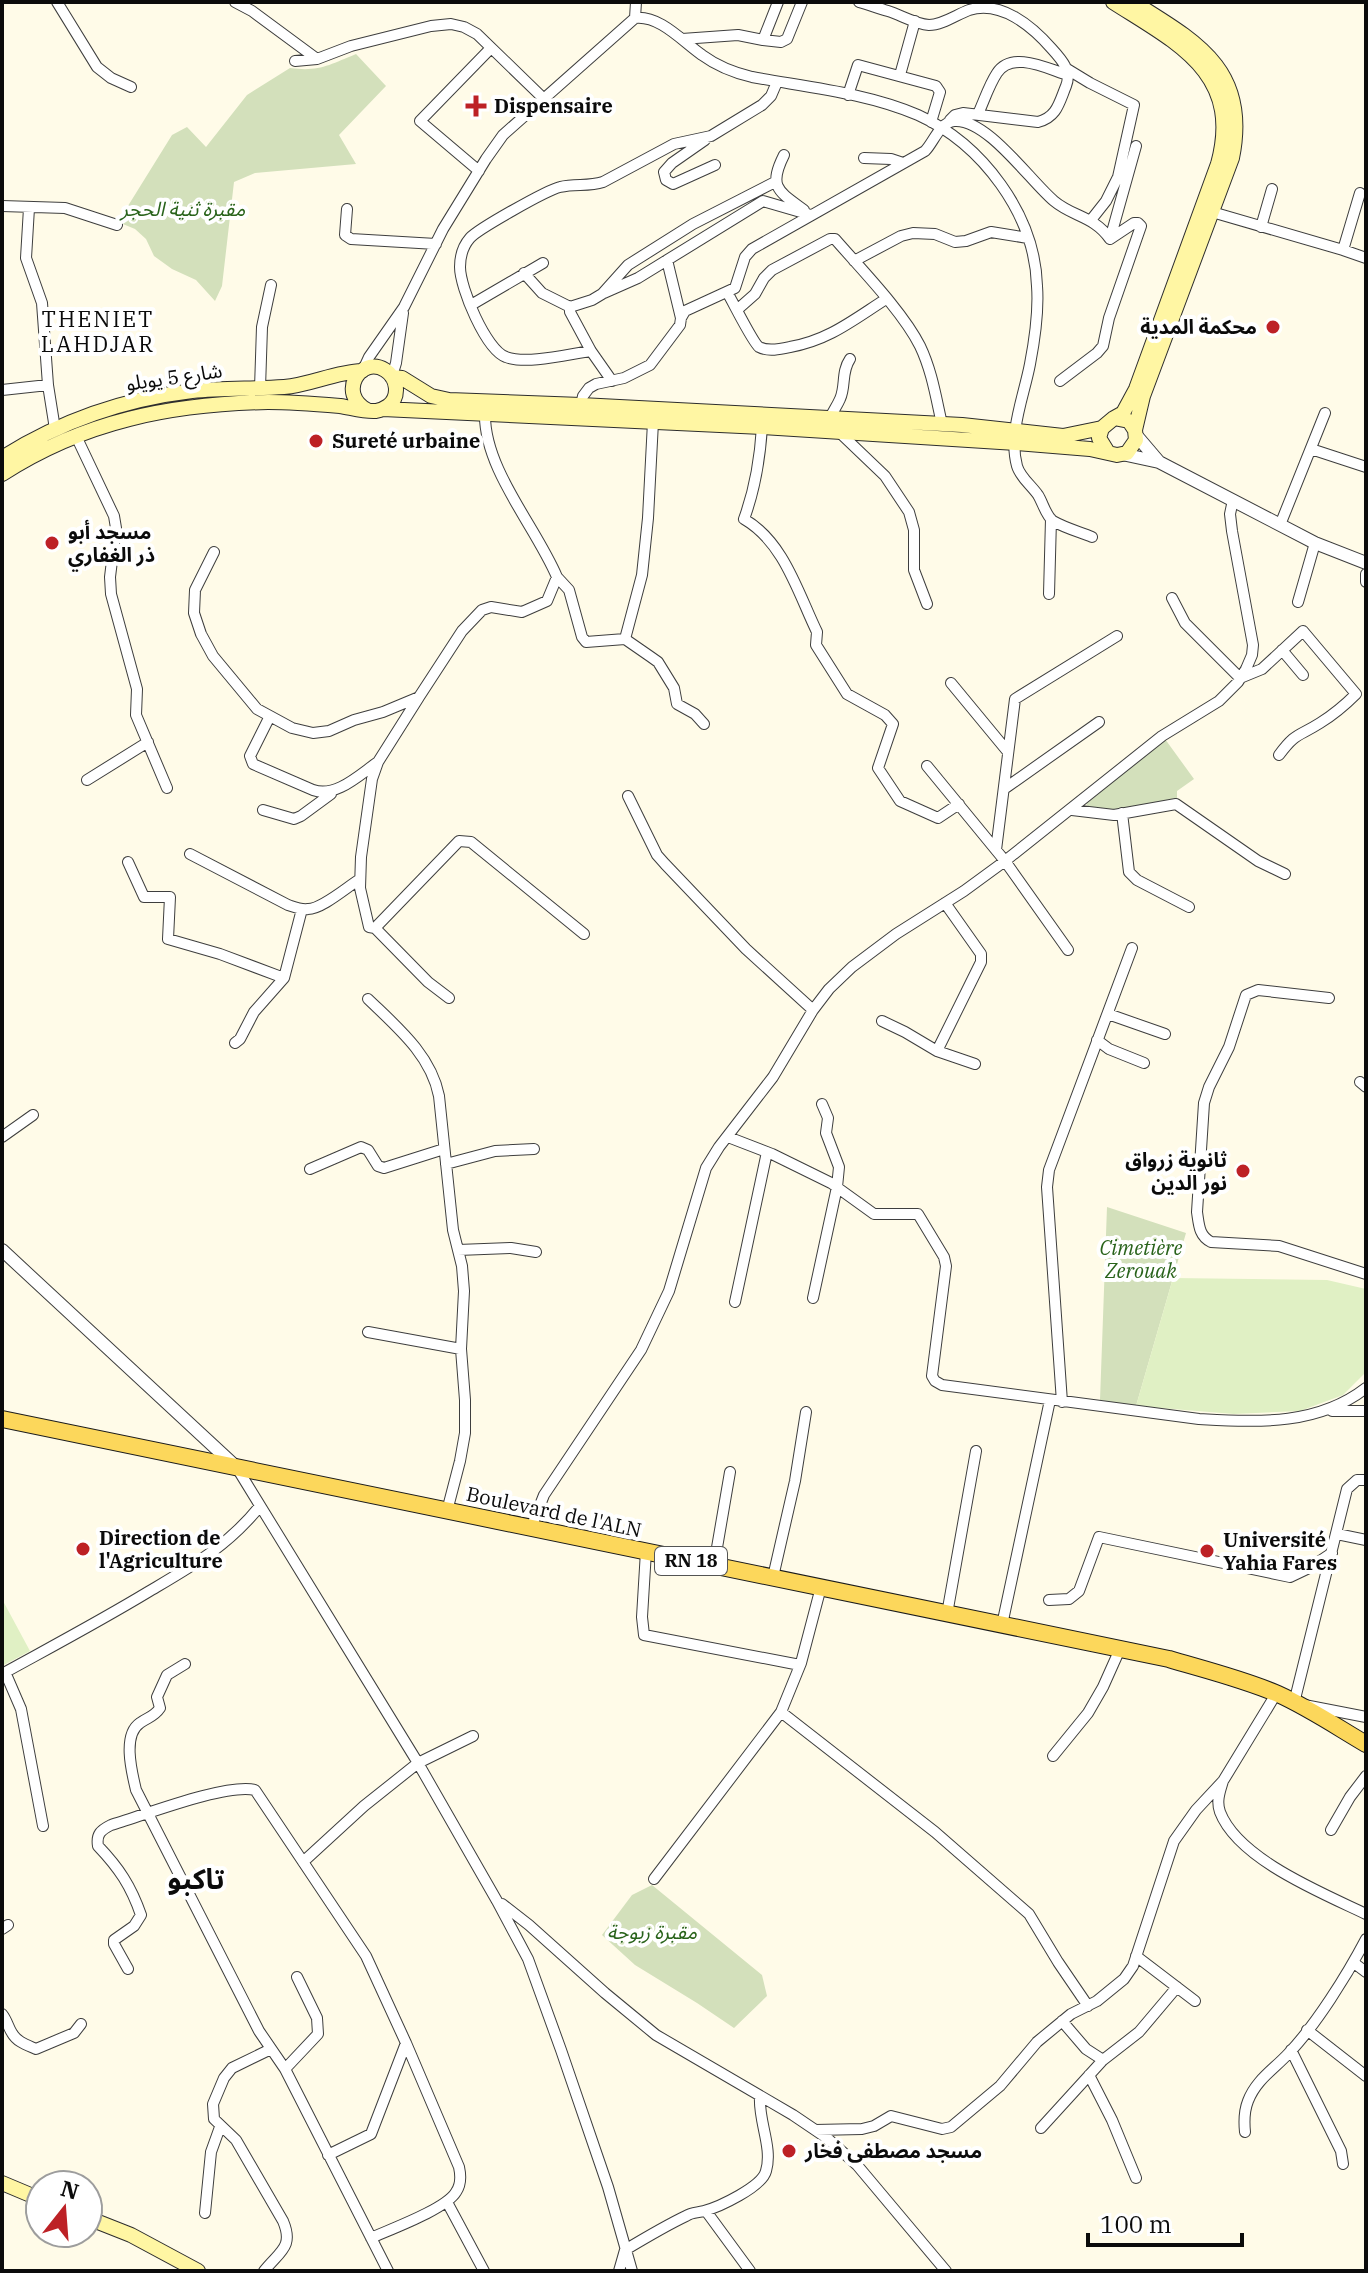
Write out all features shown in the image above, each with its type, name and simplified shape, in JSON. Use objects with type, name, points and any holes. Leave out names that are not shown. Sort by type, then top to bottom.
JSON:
[{"type":"main road","points":[[2,474],[76,436],[133,417],[192,406],[284,402],[367,410],[762,427],[942,424],[1114,453],[1134,445],[1143,396],[1205,221],[1221,152],[1223,115],[1206,72],[1191,55],[1113,2]]},
{"type":"main road","points":[[1114,453],[1099,438],[1108,423],[1123,413],[1136,389],[1234,146],[1234,111],[1228,88],[1216,66],[1200,47],[1133,2]]},
{"type":"main road","points":[[367,410],[358,404],[353,395],[353,384],[362,370],[378,368],[431,396],[449,400],[581,405],[1016,437],[1063,436],[1119,418],[1129,421],[1136,432]]},
{"type":"main road","name":"شارع 5 يويلو","points":[[2,458],[55,429],[108,409],[163,395],[298,385],[362,370]]},
{"type":"main road","points":[[383,409],[392,402],[396,392],[392,376]]},
{"type":"main road","name":"Boulevard de l'ALN","points":[[2,1419],[1169,1659],[1276,1694],[1366,1744]]},
{"type":"main road","points":[[2,2183],[24,2192]]},
{"type":"main road","points":[[104,2224],[131,2235],[198,2271]]},
{"type":"street","points":[[57,2],[97,67],[131,87]]},
{"type":"street","points":[[235,2],[317,59]]},
{"type":"street","points":[[635,18],[636,2]]},
{"type":"street","points":[[763,40],[778,2]]},
{"type":"street","points":[[682,39],[738,35],[781,42],[787,39],[802,2]]},
{"type":"street","points":[[859,2],[930,25],[978,7],[1012,14],[1039,34],[1068,72],[1069,79],[1056,111],[1046,120],[1038,122],[963,113],[939,124]]},
{"type":"street","points":[[362,370],[404,307],[436,244],[503,135],[635,18],[643,17],[722,67],[777,82],[883,102],[939,124],[974,152],[995,178],[1023,222],[1038,284],[1036,331],[1016,437],[1016,463],[1019,473],[1051,519],[1049,594]]},
{"type":"street","points":[[900,75],[915,21]]},
{"type":"street","points":[[295,61],[317,59],[351,46],[451,24],[477,34],[543,98]]},
{"type":"street","points":[[479,171],[420,121],[491,48]]},
{"type":"street","points":[[978,114],[997,73],[1008,63],[1023,62],[1068,72],[1134,105],[1118,177],[1106,201],[1091,220]]},
{"type":"street","points":[[581,405],[589,388],[650,365],[680,325],[685,311],[735,288],[745,257],[752,249],[925,151],[939,124],[939,89],[900,75],[858,65],[848,95]]},
{"type":"street","points":[[715,165],[673,184],[666,180],[664,172],[711,136],[762,105],[771,96],[777,82]]},
{"type":"street","points":[[939,124],[966,122],[981,130],[1053,200],[1102,227],[1110,239]]},
{"type":"street","points":[[591,351],[524,360],[499,354],[489,342],[471,305],[460,269],[464,246],[472,235],[540,195],[558,187],[591,186],[603,182],[674,144],[711,136]]},
{"type":"street","points":[[1110,239],[1136,146]]},
{"type":"street","points":[[784,155],[775,182],[778,191],[811,215]]},
{"type":"street","points":[[864,158],[891,159],[903,163]]},
{"type":"street","points":[[602,294],[628,265],[693,224],[775,182]]},
{"type":"street","points":[[1261,227],[1272,189]]},
{"type":"street","points":[[1343,250],[1360,193]]},
{"type":"street","points":[[524,273],[542,293],[570,307],[638,278],[763,201],[811,215]]},
{"type":"street","points":[[2,206],[65,208],[117,225]]},
{"type":"street","points":[[29,208],[26,258],[42,303],[48,385],[55,429]]},
{"type":"street","points":[[347,209],[345,235],[351,239],[436,244]]},
{"type":"street","points":[[1205,221],[1261,227],[1366,258]]},
{"type":"street","points":[[1060,381],[1103,346],[1109,318],[1141,226],[1134,223],[1110,239]]},
{"type":"street","points":[[854,261],[901,236],[913,233],[935,234],[955,242],[991,232],[1028,238]]},
{"type":"street","points":[[738,309],[755,294],[772,270],[835,239],[909,328],[919,345],[930,371],[942,424]]},
{"type":"street","points":[[667,260],[681,318]]},
{"type":"street","points":[[471,305],[543,263]]},
{"type":"street","points":[[260,388],[262,327],[271,285]]},
{"type":"street","points":[[727,292],[755,344],[766,349],[813,343],[886,299]]},
{"type":"street","points":[[392,376],[404,307]]},
{"type":"street","points":[[570,307],[591,351],[612,381]]},
{"type":"street","points":[[850,359],[844,368],[840,401],[834,407],[834,425],[885,476],[909,512],[914,530],[914,570],[927,604]]},
{"type":"street","points":[[2,390],[48,385]]},
{"type":"street","points":[[1280,525],[1325,413]]},
{"type":"street","points":[[485,414],[487,441],[529,525],[550,558],[557,577],[569,590],[582,637],[586,642],[625,639],[658,662],[674,688],[677,704],[695,714],[704,724]]},
{"type":"street","points":[[625,639],[642,575],[653,422]]},
{"type":"street","points":[[762,427],[761,455],[744,519],[771,540],[780,555],[817,632],[816,645],[847,694],[885,715],[893,724],[878,768],[886,784],[900,801],[938,818],[959,804]]},
{"type":"street","points":[[1136,432],[1159,462]]},
{"type":"street","points":[[76,436],[114,516],[116,528],[111,594],[137,689],[136,715],[167,788]]},
{"type":"street","points":[[1311,449],[1366,467]]},
{"type":"street","points":[[1114,453],[1159,462],[1315,543],[1366,563]]},
{"type":"street","points":[[531,1528],[544,1495],[652,1330],[669,1291],[706,1168],[773,1077],[829,989],[852,967],[896,934],[1005,861],[1162,736],[1219,701],[1240,678],[1252,655],[1253,645],[1232,531],[1230,514],[1233,500]]},
{"type":"street","points":[[1051,519],[1092,537]]},
{"type":"street","points":[[1298,602],[1315,543]]},
{"type":"street","points":[[214,552],[195,590],[194,613],[201,634],[224,671],[257,709],[292,728],[313,733],[329,731],[419,697]]},
{"type":"street","points":[[1366,574],[1366,582]]},
{"type":"street","points":[[449,998],[428,982],[375,928],[369,927],[360,879],[372,779],[378,762],[462,631],[482,610],[491,607],[522,612],[547,601],[557,577]]},
{"type":"street","points":[[1172,598],[1185,623],[1240,678]]},
{"type":"street","points":[[1240,678],[1262,669],[1303,631],[1356,694],[1317,726],[1292,738],[1279,755]]},
{"type":"street","points":[[996,850],[1015,699],[1117,636]]},
{"type":"street","points":[[1282,650],[1303,675]]},
{"type":"street","points":[[951,683],[1008,752]]},
{"type":"street","points":[[270,716],[250,756],[253,764],[323,794],[335,791]]},
{"type":"street","points":[[1004,789],[1099,722]]},
{"type":"street","points":[[87,780],[148,742]]},
{"type":"street","points":[[263,810],[294,819],[378,762]]},
{"type":"street","points":[[927,766],[1005,861],[1068,950]]},
{"type":"street","points":[[628,796],[657,855],[746,949],[813,1010]]},
{"type":"street","points":[[1072,810],[1114,815],[1176,804],[1258,861],[1285,874]]},
{"type":"street","points":[[1122,813],[1129,872],[1137,880],[1189,907]]},
{"type":"street","points":[[375,928],[459,841],[466,841],[497,862],[584,934]]},
{"type":"street","points":[[190,854],[288,905],[302,909],[311,910],[323,904],[360,879]]},
{"type":"street","points":[[128,862],[144,897],[170,897],[168,939],[284,978]]},
{"type":"street","points":[[937,1051],[981,962],[981,954],[945,903]]},
{"type":"street","points":[[235,1043],[254,1012],[284,978],[302,909]]},
{"type":"street","points":[[1002,1625],[1056,1401],[1047,1187],[1049,1170],[1132,948]]},
{"type":"street","points":[[1329,998],[1258,990],[1246,995],[1229,1047],[1204,1103],[1197,1212],[1199,1229],[1204,1238],[1211,1242],[1279,1246],[1366,1274]]},
{"type":"street","points":[[368,999],[408,1037],[429,1066],[439,1096],[453,1230],[464,1291],[461,1349],[465,1433],[447,1511]]},
{"type":"street","points":[[1108,1014],[1165,1034]]},
{"type":"street","points":[[882,1021],[937,1051],[975,1064]]},
{"type":"street","points":[[1097,1040],[1109,1049],[1144,1063]]},
{"type":"street","points":[[813,1298],[839,1167],[826,1133],[828,1118],[822,1104]]},
{"type":"street","points":[[2,1137],[33,1115]]},
{"type":"street","points":[[728,1137],[767,1152],[837,1187],[874,1214],[918,1214],[944,1257],[946,1266],[932,1376],[942,1385],[1228,1421],[1304,1417],[1350,1401],[1366,1388]]},
{"type":"street","points":[[310,1169],[361,1147],[368,1150],[378,1166],[384,1168],[444,1149]]},
{"type":"street","points":[[446,1164],[495,1151],[534,1149]]},
{"type":"street","points":[[735,1302],[767,1152]]},
{"type":"street","points":[[458,1250],[511,1248],[536,1252]]},
{"type":"street","points":[[2,1250],[237,1468],[418,1763],[528,1959],[608,2187],[632,2271]]},
{"type":"street","points":[[368,1332],[461,1349]]},
{"type":"street","points":[[1327,1411],[1366,1411]]},
{"type":"street","points":[[773,1577],[795,1481],[806,1412]]},
{"type":"street","points":[[947,1614],[976,1451]]},
{"type":"street","points":[[714,1565],[730,1472]]},
{"type":"street","points":[[1366,1480],[1357,1480],[1347,1489],[1294,1703],[1366,1717]]},
{"type":"street","points":[[43,1826],[21,1709],[3,1673],[120,1609],[214,1552],[260,1506]]},
{"type":"street","points":[[1337,1534],[1366,1540]]},
{"type":"street","points":[[1049,1600],[1069,1599],[1079,1591],[1099,1537],[1290,1577],[1332,1553]]},
{"type":"street","points":[[646,1551],[642,1617],[644,1635],[800,1665]]},
{"type":"street","points":[[654,1879],[781,1712],[800,1665],[821,1587]]},
{"type":"street","points":[[1053,1756],[1088,1713],[1120,1649]]},
{"type":"street","points":[[185,1664],[167,1675],[157,1697],[160,1708],[151,1718],[138,1724],[132,1733],[130,1766],[136,1790],[259,2031],[285,2069],[388,2271]]},
{"type":"street","points":[[815,2130],[862,2129],[891,2116],[942,2129],[951,2127],[1000,2086],[1037,2042],[1071,2014],[1088,2006],[1124,1979],[1133,1966],[1174,1841],[1196,1810],[1223,1781],[1276,1694]]},
{"type":"street","points":[[781,1712],[935,1832],[1029,1914],[1088,2006]]},
{"type":"street","points":[[303,1862],[364,1806],[418,1763],[473,1736]]},
{"type":"street","points":[[1331,1830],[1366,1776]]},
{"type":"street","points":[[1223,1781],[1218,1796],[1219,1810],[1231,1831],[1254,1854],[1366,1914]]},
{"type":"street","points":[[128,1969],[114,1940],[134,1926],[141,1915],[120,1870],[98,1846],[97,1835],[111,1825],[190,1800],[250,1788],[255,1790],[366,1956],[459,2167],[460,2185],[447,2202],[371,2238]]},
{"type":"street","points":[[497,1901],[656,2035],[815,2130],[857,2165],[946,2271]]},
{"type":"street","points":[[1245,2132],[1244,2115],[1256,2086],[1307,2030],[1354,1963],[1366,1939]]},
{"type":"street","points":[[1136,1956],[1195,2001]]},
{"type":"street","points":[[1354,1963],[1366,1972]]},
{"type":"street","points":[[285,2069],[318,2034],[317,2018],[297,1977]]},
{"type":"street","points":[[1041,2128],[1103,2060],[1139,2032],[1177,1987]]},
{"type":"street","points":[[2,2014],[20,2042],[36,2049],[74,2033],[81,2024]]},
{"type":"street","points":[[1062,2021],[1086,2049],[1103,2060]]},
{"type":"street","points":[[1307,2030],[1366,2076]]},
{"type":"street","points":[[328,2155],[371,2134],[406,2043]]},
{"type":"street","points":[[264,2271],[287,2242],[288,2234],[236,2140],[214,2119],[213,2104],[224,2078],[232,2068],[271,2049]]},
{"type":"street","points":[[1291,2050],[1341,2151],[1343,2164]]},
{"type":"street","points":[[1089,2075],[1136,2178]]},
{"type":"street","points":[[619,2271],[625,2250],[691,2213],[706,2211],[760,2182],[766,2172],[768,2155],[759,2112],[760,2096]]},
{"type":"street","points":[[205,2213],[211,2152],[220,2127]]},
{"type":"street","points":[[447,2202],[484,2271]]},
{"type":"street","points":[[706,2211],[750,2271]]},
{"type":"green space","name":"مقبرة ثنية الحجر","points":[[356,54],[386,86],[339,135],[356,164],[255,173],[234,182],[222,286],[215,301],[196,280],[154,256],[146,239],[135,229],[118,222],[172,135],[187,127],[206,147],[247,95],[290,68],[317,68]]},
{"type":"green space","points":[[1165,739],[1194,779],[1177,791],[1177,798],[1114,810],[1086,804]]},
{"type":"green space","name":"Cimetière Zerouak","points":[[1107,1207],[1186,1233],[1136,1406],[1100,1400]]},
{"type":"green space","points":[[1173,1278],[1327,1280],[1366,1289],[1366,1372],[1343,1395],[1300,1411],[1234,1414],[1136,1406]]},
{"type":"green space","points":[[2,1599],[30,1651],[2,1666]]},
{"type":"green space","name":"مقبرة زبوجة","points":[[652,1885],[762,1975],[767,1996],[734,2028],[635,1965],[602,1935],[632,1895]]},
{"type":"place","name":"Dispensaire","points":[[476,106]]},
{"type":"place","name":"محكمة المدية","points":[[1273,327]]},
{"type":"place","name":"Sureté urbaine","points":[[316,441]]},
{"type":"place","name":"مسجد أبو ذر الغفاري","points":[[52,543]]},
{"type":"place","name":"ثانوية زرواق نور الدين","points":[[1243,1171]]},
{"type":"place","name":"Direction de l'Agriculture","points":[[83,1549]]},
{"type":"place","name":"Université Yahia Fares","points":[[1207,1551]]},
{"type":"place","name":"مسجد مصطفى فخار","points":[[789,2151]]},
{"type":"district","name":"THENIET LAHDJAR","points":[[98,332]]},
{"type":"district","name":"تاكبو","points":[[196,1879]]}]
